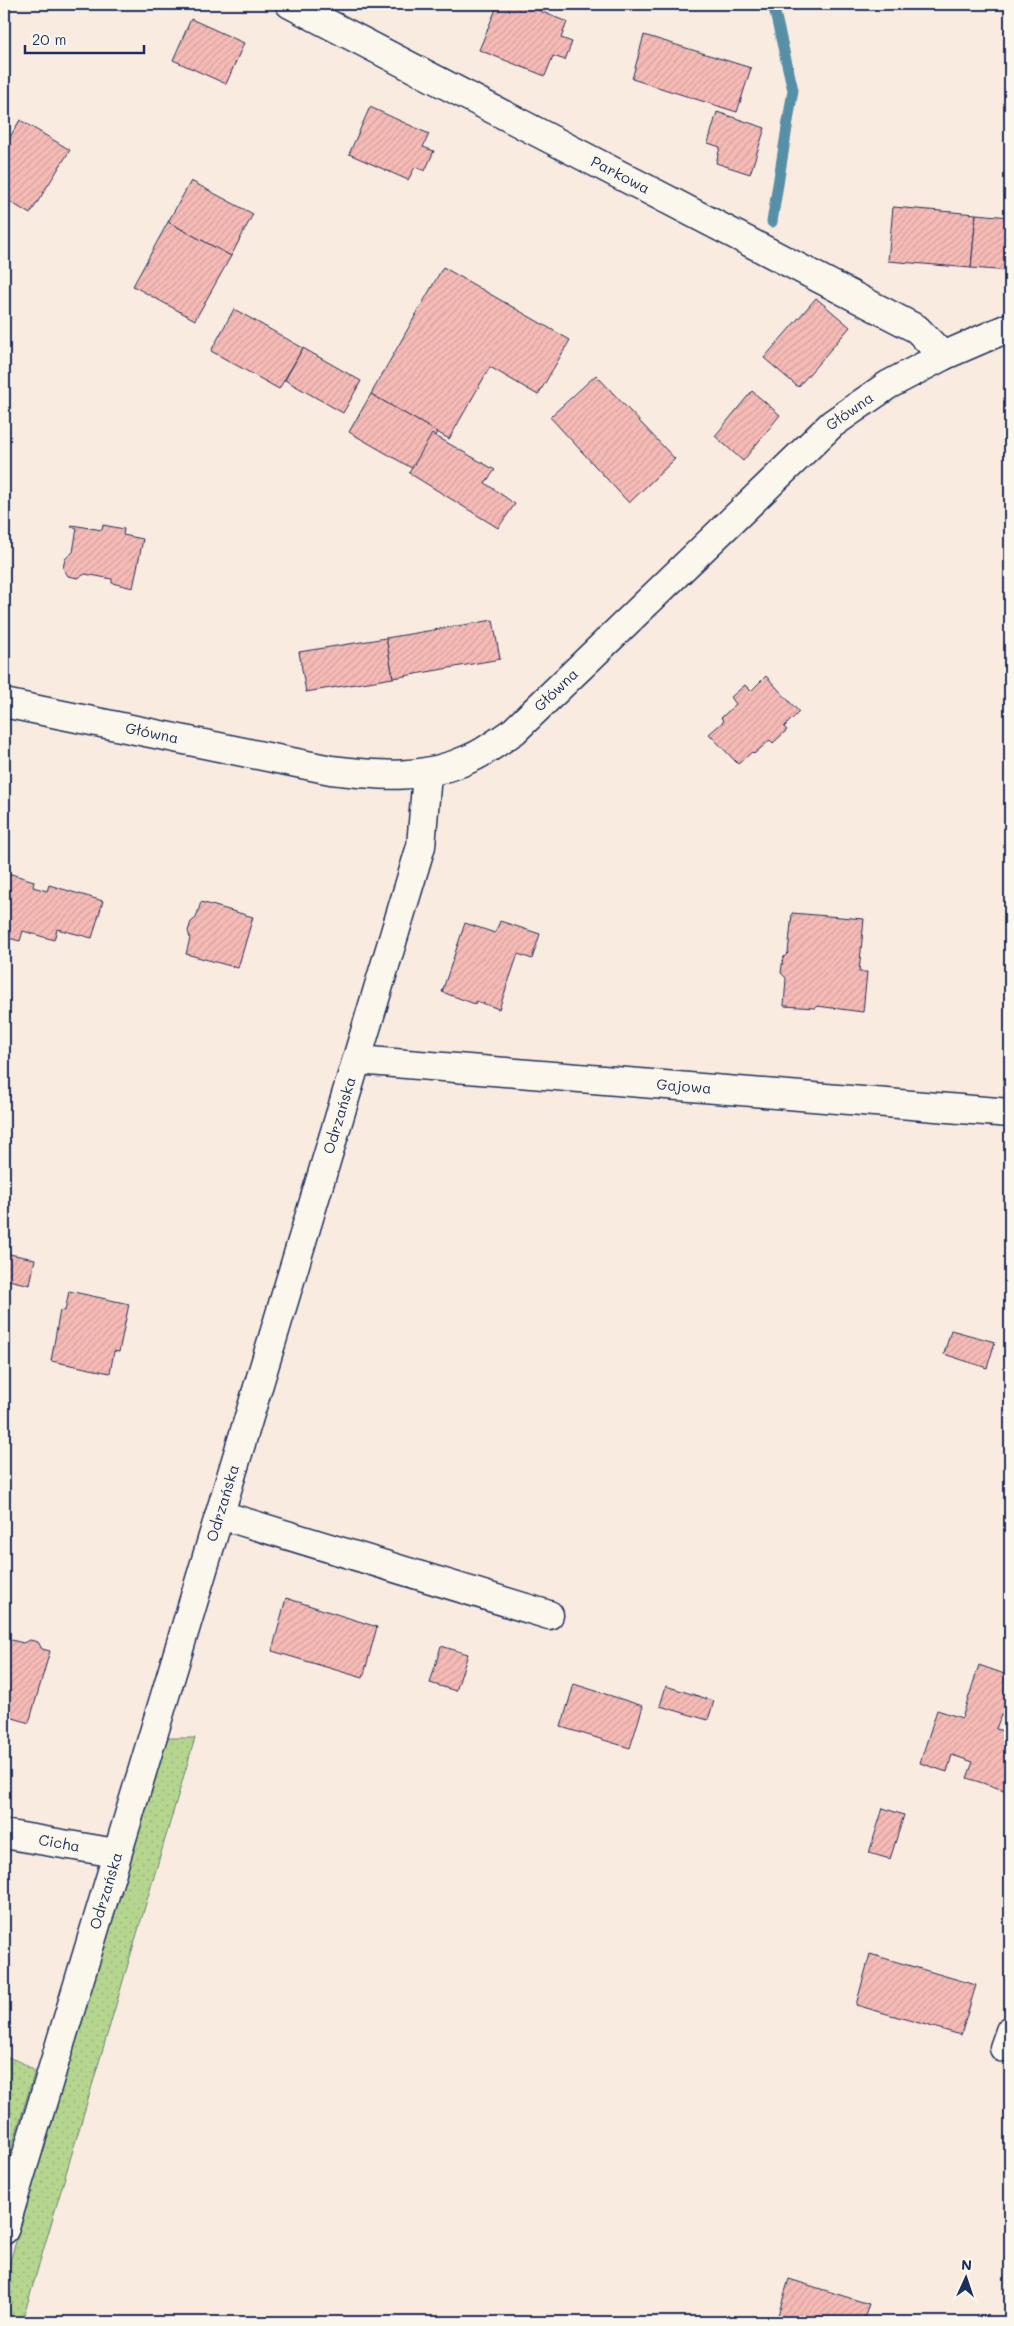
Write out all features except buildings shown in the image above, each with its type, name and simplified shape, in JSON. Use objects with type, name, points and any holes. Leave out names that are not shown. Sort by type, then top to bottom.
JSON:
[{"type":"street","name":"Parkowa","points":[[290,4],[917,329],[943,356]]},
{"type":"street","name":"Główna","points":[[4,704],[331,770],[377,776],[427,774],[472,758],[514,732],[832,424],[888,385],[943,356],[1010,327]]},
{"type":"street","name":"Odrzańska","points":[[4,2230],[116,1853],[221,1515],[421,846],[427,774]]},
{"type":"street","name":"Gajowa","points":[[357,1060],[1010,1113]]},
{"type":"street","points":[[221,1515],[549,1615]]},
{"type":"street","name":"Cicha","points":[[4,1834],[116,1853]]},
{"type":"green space","points":[[165,1738],[195,1738],[22,2322],[4,2322],[4,2282]]},
{"type":"green space","points":[[7,2057],[21,2062],[35,2071],[4,2173],[4,2070]]},
{"type":"waterway","points":[[772,222],[793,90],[773,4]]}]
